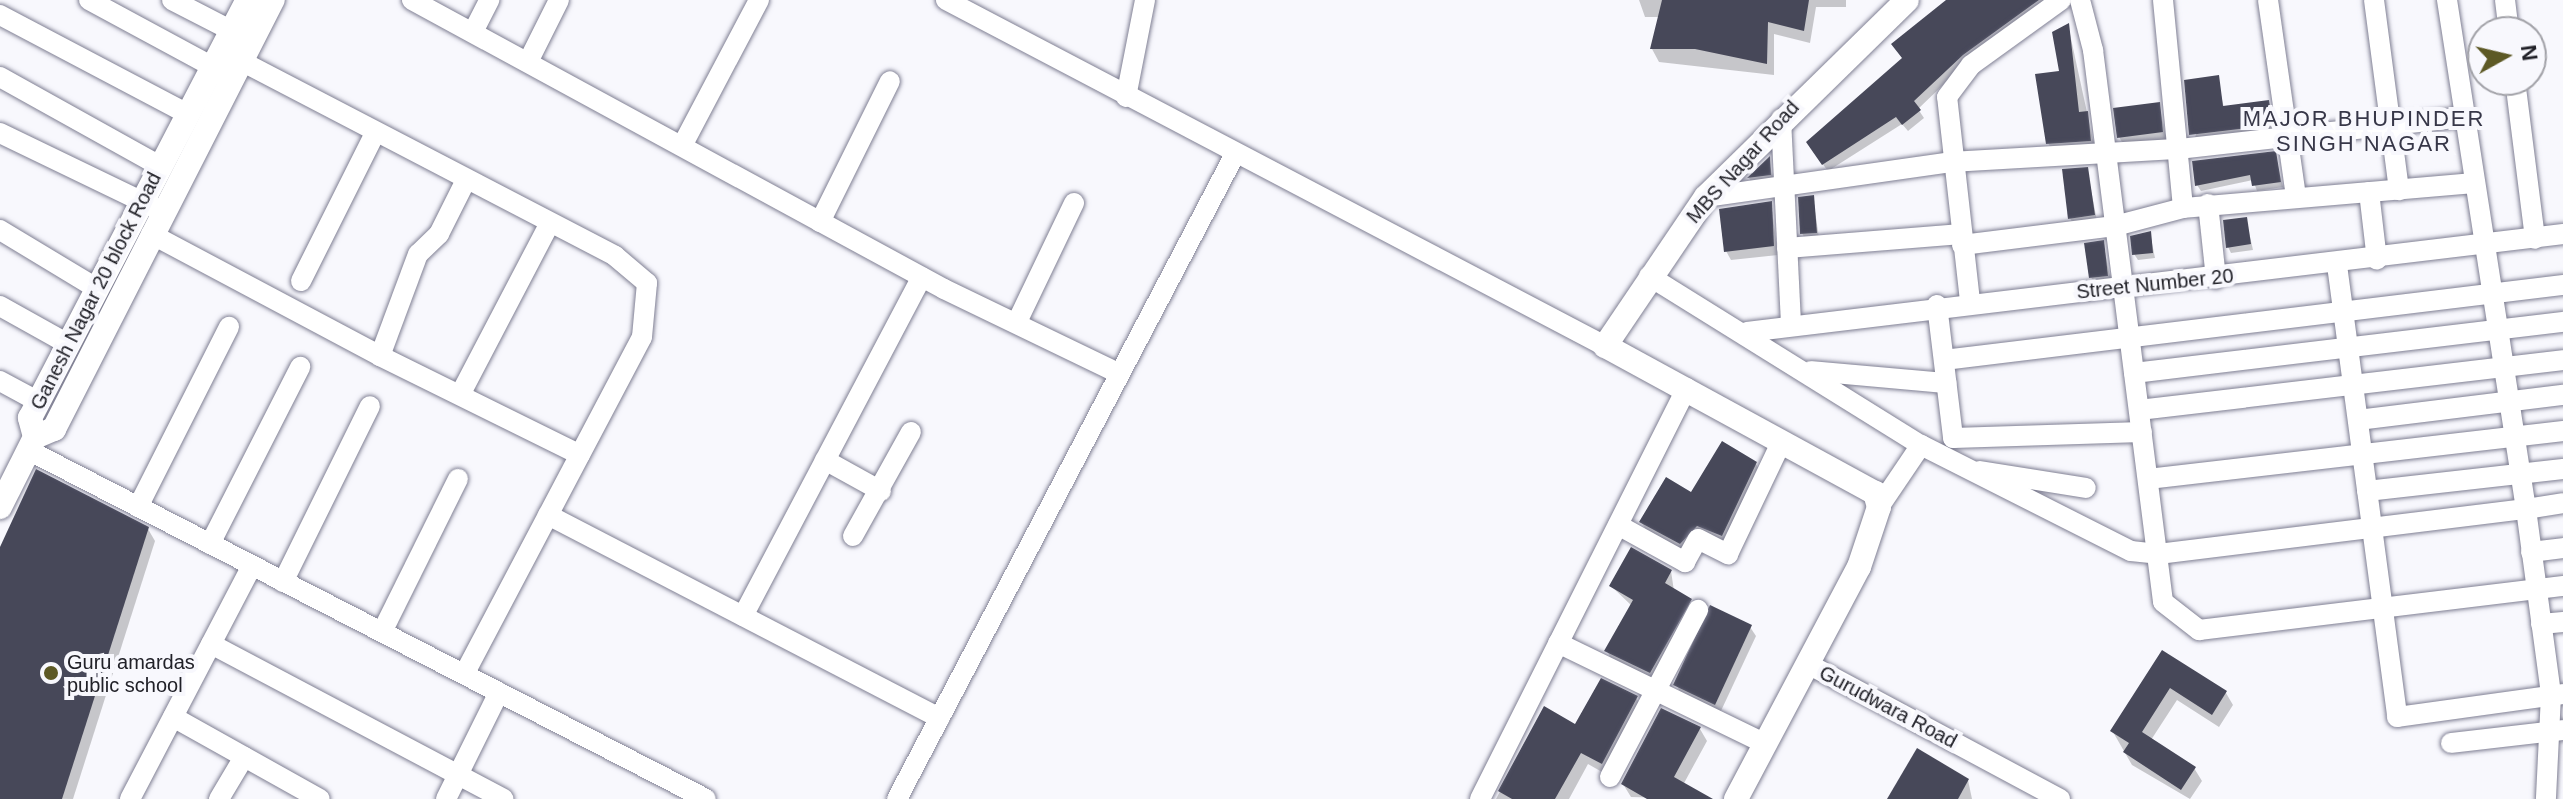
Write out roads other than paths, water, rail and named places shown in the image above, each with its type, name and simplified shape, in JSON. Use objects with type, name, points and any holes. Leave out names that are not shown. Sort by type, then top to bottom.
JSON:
[{"type":"street","points":[[89,0],[213,67]]},
{"type":"street","points":[[172,0],[232,31]]},
{"type":"street","name":"Ganesh Nagar 20 block Road","points":[[21,456],[54,429],[151,234],[152,206],[160,166],[248,0]]},
{"type":"street","name":"Ganesh Nagar 20 block Road","points":[[21,456],[30,418],[96,288],[152,206],[241,61],[273,0]]},
{"type":"street","points":[[412,0],[922,277],[1120,374]]},
{"type":"street","points":[[473,32],[489,0]]},
{"type":"street","points":[[528,62],[559,0]]},
{"type":"street","points":[[682,146],[759,0]]},
{"type":"street","points":[[946,0],[1126,97],[1687,388],[1875,493],[1879,507]]},
{"type":"street","points":[[1126,97],[1145,0]]},
{"type":"street","name":"MBS Nagar Road","points":[[1605,346],[1649,276],[1706,197],[1781,119],[1907,0]]},
{"type":"street","points":[[1970,301],[1947,97],[1957,78],[2061,0]]},
{"type":"street","points":[[2080,0],[2106,150],[2163,602],[2199,630],[2563,586]]},
{"type":"street","points":[[2163,0],[2183,208]]},
{"type":"street","points":[[2268,0],[2296,197]]},
{"type":"street","points":[[2374,0],[2399,190]]},
{"type":"street","points":[[2447,0],[2541,624],[2554,664],[2557,770],[2546,799]]},
{"type":"street","points":[[0,15],[188,114]]},
{"type":"street","points":[[241,61],[374,135],[615,256],[647,283],[650,301],[642,337],[464,674]]},
{"type":"street","points":[[0,77],[160,166]]},
{"type":"street","points":[[820,222],[890,81]]},
{"type":"street","points":[[2517,96],[2535,239]]},
{"type":"street","points":[[1706,197],[1952,162],[2106,150],[2179,149],[2464,117]]},
{"type":"street","points":[[1781,119],[1791,326]]},
{"type":"street","points":[[0,133],[152,206]]},
{"type":"street","points":[[301,281],[374,135]]},
{"type":"street","points":[[897,799],[1235,154]]},
{"type":"street","points":[[380,356],[418,254],[439,234],[465,182]]},
{"type":"street","points":[[1787,248],[1962,240],[2115,226],[2208,204],[2473,183]]},
{"type":"street","points":[[2369,192],[2377,260]]},
{"type":"street","points":[[1017,322],[1074,203]]},
{"type":"street","points":[[2208,204],[2216,279]]},
{"type":"street","points":[[461,393],[549,225]]},
{"type":"street","points":[[0,230],[96,288]]},
{"type":"street","points":[[151,234],[380,356],[461,393],[580,455]]},
{"type":"street","name":"Street Number 20","points":[[1747,332],[1970,301],[2123,290],[2482,247],[2563,234]]},
{"type":"street","points":[[2337,265],[2397,717],[2557,694]]},
{"type":"street","points":[[1649,276],[1747,332],[1921,445],[2103,542],[2158,554],[2563,503]]},
{"type":"street","points":[[803,523],[922,277]]},
{"type":"street","points":[[1944,360],[2130,341],[2563,285]]},
{"type":"street","points":[[1937,305],[1953,438],[2142,432]]},
{"type":"street","points":[[0,306],[68,344]]},
{"type":"street","points":[[2134,373],[2563,322]]},
{"type":"street","points":[[138,507],[229,327]]},
{"type":"street","points":[[2139,410],[2563,360]]},
{"type":"street","points":[[210,544],[300,367]]},
{"type":"street","points":[[1807,371],[1946,383]]},
{"type":"street","points":[[0,381],[39,402]]},
{"type":"street","points":[[1480,799],[1687,388]]},
{"type":"street","points":[[2358,420],[2563,395]]},
{"type":"street","points":[[743,616],[869,403]]},
{"type":"street","points":[[283,582],[370,406]]},
{"type":"street","points":[[2148,479],[2363,458],[2563,431]]},
{"type":"street","points":[[853,536],[911,432]]},
{"type":"street","points":[[1618,525],[1685,562],[1698,539],[1728,554],[1782,441]]},
{"type":"street","points":[[1808,664],[1872,540],[1879,507],[1921,445]]},
{"type":"street","points":[[0,507],[21,456],[138,507],[706,799]]},
{"type":"street","points":[[831,463],[879,489]]},
{"type":"street","points":[[1964,468],[2086,488]]},
{"type":"street","points":[[2367,491],[2563,469]]},
{"type":"street","points":[[382,632],[458,479]]},
{"type":"street","points":[[548,515],[940,718]]},
{"type":"street","points":[[2531,552],[2563,548]]},
{"type":"street","points":[[130,799],[252,566]]},
{"type":"street","points":[[1610,777],[1698,610]]},
{"type":"street","points":[[2541,624],[2563,622]]},
{"type":"street","points":[[1558,643],[1766,744]]},
{"type":"street","points":[[211,644],[504,799]]},
{"type":"street","name":"Gurudwara Road","points":[[1736,799],[1808,664],[2060,799]]},
{"type":"street","points":[[446,799],[499,692]]},
{"type":"street","points":[[173,717],[320,799]]},
{"type":"street","points":[[2451,743],[2557,730]]},
{"type":"street","points":[[219,799],[244,757]]},
{"type":"place","name":"Guru amardas public school","points":[[51,673]]},
{"type":"district","name":"MAJOR BHUPINDER SINGH NAGAR","points":[[2364,130]]}]
